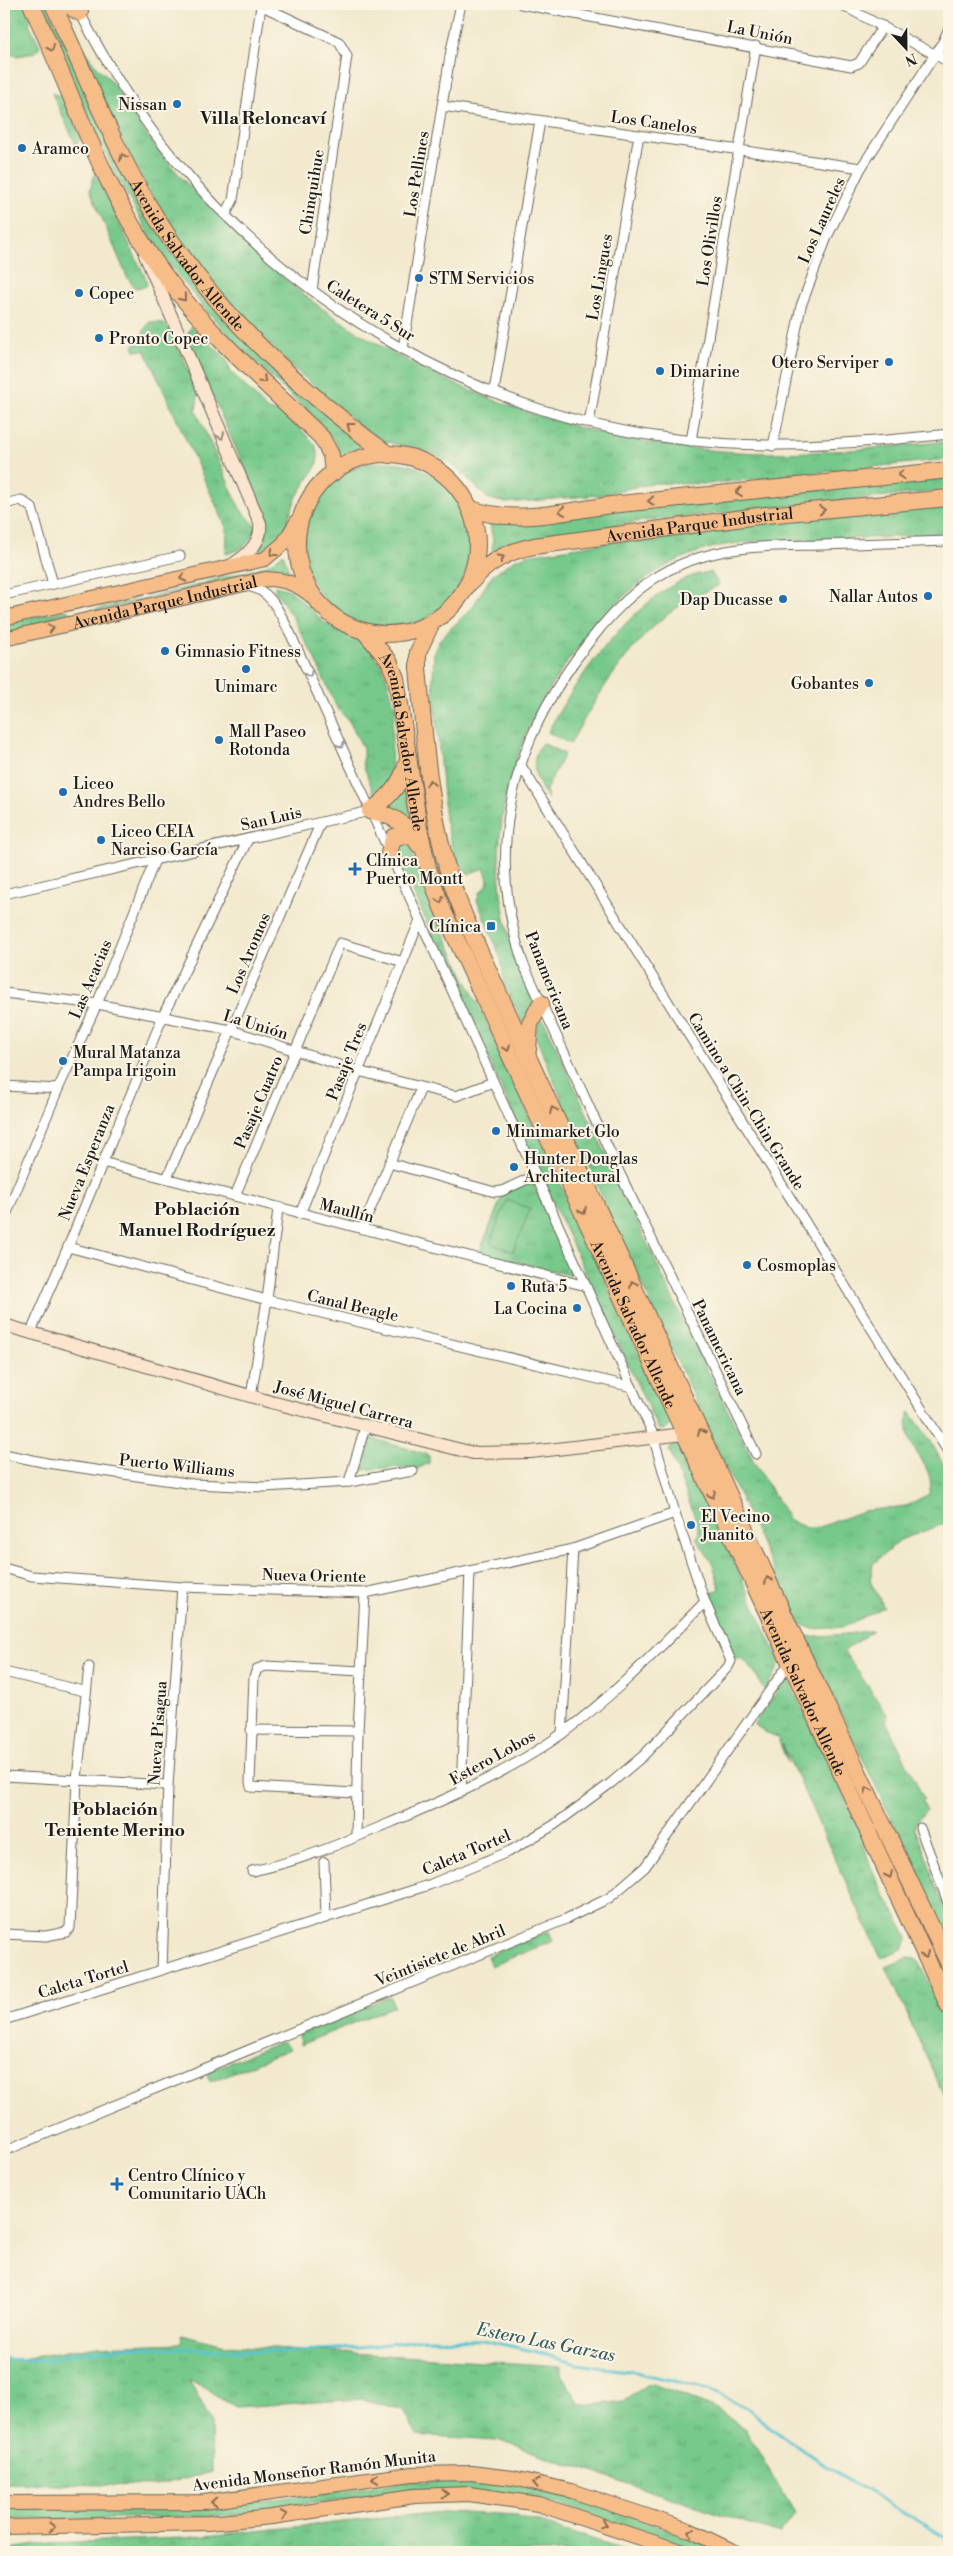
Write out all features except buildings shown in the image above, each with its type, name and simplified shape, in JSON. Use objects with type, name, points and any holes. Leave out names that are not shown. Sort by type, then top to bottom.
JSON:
[{"type":"highway","name":"Avenida Salvador Allende","points":[[31,4],[101,163],[134,230],[164,274],[203,321],[325,442],[331,455],[333,473]]},
{"type":"highway","name":"Avenida Salvador Allende","points":[[53,4],[133,177],[157,219],[190,267],[236,321],[275,360],[345,423],[389,455]]},
{"type":"highway","points":[[66,4],[78,8]]},
{"type":"highway","points":[[432,622],[416,630],[399,633],[364,631],[332,615],[307,588],[298,560],[297,537],[302,514],[315,492],[333,473],[350,463],[369,456],[389,455],[414,459],[437,469],[461,493],[470,508],[474,521],[477,549],[475,563],[465,590]]},
{"type":"highway","name":"Avenida Parque Industrial","points":[[470,508],[494,516],[520,516],[949,470]]},
{"type":"highway","name":"Avenida Parque Industrial","points":[[432,622],[450,608],[493,562],[513,552],[534,546],[756,516],[949,498]]},
{"type":"highway","name":"Avenida Salvador Allende","points":[[432,622],[418,652],[418,668],[429,774],[438,831],[458,898],[791,1630],[949,1964]]},
{"type":"highway","name":"Avenida Salvador Allende","points":[[364,631],[384,653],[394,673],[419,828],[428,868],[446,915],[949,2007]]},
{"type":"highway","points":[[370,811],[395,789],[403,775],[408,760]]},
{"type":"highway","points":[[370,811],[399,820],[415,838],[428,868]]},
{"type":"highway","points":[[389,852],[394,837],[406,835],[415,838]]},
{"type":"highway","points":[[529,1057],[528,1032],[541,1004]]},
{"type":"main road","name":"Avenida Parque Industrial","points":[[4,618],[254,562],[271,555],[284,543],[302,514]]},
{"type":"main road","name":"Avenida Parque Industrial","points":[[4,639],[265,579],[282,580],[305,590],[319,603]]},
{"type":"main road","points":[[91,620],[90,607],[99,597]]},
{"type":"main road","points":[[72,604],[76,623]]},
{"type":"main road","name":"Avenida Monseñor Ramón Munita","points":[[4,2503],[204,2502],[243,2499],[412,2474],[471,2473],[513,2478],[572,2491],[679,2527],[735,2552]]},
{"type":"main road","points":[[4,2526],[223,2522],[414,2496],[469,2494],[538,2504],[683,2552]]},
{"type":"street","name":"Los Pellines","points":[[403,349],[450,50],[461,4]]},
{"type":"street","name":"La Unión","points":[[521,4],[756,46],[855,66],[882,26]]},
{"type":"street","points":[[840,4],[949,62]]},
{"type":"street","points":[[226,214],[233,200],[259,5]]},
{"type":"street","name":"Chinquihue","points":[[259,5],[339,42],[347,56],[312,290]]},
{"type":"street","name":"Caletera 5 Sur","points":[[78,8],[113,73],[140,114],[174,159],[226,214],[312,290],[353,320],[403,349],[462,379],[541,409],[590,423],[654,436],[691,441],[773,446],[828,445],[949,434]]},
{"type":"street","name":"Los Laureles","points":[[773,446],[801,306],[828,237],[862,168],[936,54],[949,28]]},
{"type":"street","name":"Los Olivillos","points":[[691,441],[756,46]]},
{"type":"street","name":"Los Canelos","points":[[442,106],[862,168]]},
{"type":"street","points":[[494,391],[540,120]]},
{"type":"street","name":"Los Lingues","points":[[590,423],[639,135]]},
{"type":"street","name":"Avenida Salvador Allende","points":[[134,230],[260,524],[261,530],[256,543],[246,554],[226,569]]},
{"type":"street","points":[[4,504],[21,500],[32,508],[53,584]]},
{"type":"street","name":"Panamericana","points":[[756,1454],[709,1361],[541,1004],[518,948],[510,915],[505,881],[507,826],[512,794],[528,740],[545,704],[572,662],[617,609],[635,591],[657,577],[700,557],[734,550],[949,541]]},
{"type":"street","points":[[4,595],[180,556]]},
{"type":"street","points":[[232,586],[251,587],[272,599],[311,679],[534,1176],[632,1387],[654,1439],[675,1513]]},
{"type":"street","name":"Camino a Chin-Chin Grande","points":[[520,764],[949,1453]]},
{"type":"street","name":"San Luis","points":[[4,894],[370,811]]},
{"type":"street","name":"Los Aromos","points":[[167,1178],[321,822]]},
{"type":"street","name":"Nueva Esperanza","points":[[30,1334],[163,1016],[248,839]]},
{"type":"street","name":"Las Acacias","points":[[4,1220],[7,1205],[97,1004],[156,860]]},
{"type":"street","name":"Pasaje Tres","points":[[300,1214],[420,920]]},
{"type":"street","name":"Pasaje Cuatro","points":[[235,1196],[341,942],[403,962]]},
{"type":"street","name":"La Unión","points":[[4,993],[97,1004],[231,1030],[358,1071],[456,1096],[493,1082]]},
{"type":"street","points":[[4,1086],[58,1089]]},
{"type":"street","points":[[362,1229],[421,1088]]},
{"type":"street","name":"Maullín","points":[[102,1162],[278,1209],[586,1286]]},
{"type":"street","points":[[389,1163],[495,1192],[502,1191],[534,1176]]},
{"type":"street","points":[[251,1396],[267,1300],[278,1209]]},
{"type":"street","name":"Canal Beagle","points":[[68,1247],[267,1300],[632,1387]]},
{"type":"street","name":"José Miguel Carrera","points":[[4,1325],[30,1334],[365,1427],[449,1448],[480,1453],[531,1452],[684,1434]]},
{"type":"street","points":[[349,1482],[365,1427]]},
{"type":"street","name":"Puerto Williams","points":[[4,1454],[47,1463],[193,1484],[244,1487],[349,1482],[413,1471]]},
{"type":"street","name":"Nueva Oriente","points":[[4,1568],[32,1576],[182,1588],[365,1593],[573,1549],[675,1513]]},
{"type":"street","name":"Caleta Tortel","points":[[4,2020],[457,1875],[493,1859],[554,1825],[611,1783],[661,1738],[728,1667],[731,1661],[705,1602],[675,1513]]},
{"type":"street","points":[[562,1734],[573,1549]]},
{"type":"street","points":[[461,1792],[470,1572]]},
{"type":"street","name":"Nueva Pisagua","points":[[162,1970],[168,1785],[182,1588]]},
{"type":"street","points":[[356,1837],[355,1793],[365,1593]]},
{"type":"street","name":"Estero Lobos","points":[[252,1870],[287,1862],[356,1837],[461,1792],[512,1765],[562,1734],[635,1671],[705,1602]]},
{"type":"street","name":"Veintisiete de Abril","points":[[4,2151],[566,1920],[609,1898],[645,1867],[790,1662]]},
{"type":"street","points":[[355,1793],[252,1787],[250,1782],[254,1677],[257,1669],[266,1666],[361,1671]]},
{"type":"street","points":[[4,1934],[40,1936],[62,1934],[70,1928],[76,1779],[84,1691],[89,1667]]},
{"type":"street","points":[[4,1672],[84,1691]]},
{"type":"street","points":[[252,1730],[358,1731]]},
{"type":"street","points":[[4,1776],[168,1785]]},
{"type":"street","points":[[920,1828],[949,1905]]},
{"type":"street","points":[[324,1862],[326,1918]]},
{"type":"green space","points":[[4,4],[25,4],[31,17],[29,24],[40,46],[35,53],[17,56],[4,52]]},
{"type":"green space","points":[[37,4],[46,4],[158,231],[366,446],[340,455],[337,444],[325,428],[248,355],[205,309],[158,250],[114,172]]},
{"type":"green space","points":[[59,4],[62,4],[90,58],[110,80],[142,129],[177,172],[215,213],[267,263],[308,298],[373,341],[425,370],[479,394],[535,414],[592,431],[650,442],[709,450],[791,453],[949,441],[949,459],[707,484],[653,483],[600,495],[506,503],[487,498],[458,469],[438,455],[388,442],[367,432],[288,363],[218,289],[162,214],[128,152]]},
{"type":"green space","points":[[52,93],[62,97],[81,137],[76,145]]},
{"type":"green space","points":[[95,173],[147,281],[146,286],[135,288],[127,277],[90,190]]},
{"type":"green space","points":[[150,322],[163,323],[172,332],[198,393],[196,411],[240,509],[256,526],[252,537],[246,545],[232,552],[226,554],[227,529],[145,350],[136,351],[133,347]]},
{"type":"green space","points":[[191,327],[225,357],[231,372],[268,410],[285,413],[315,444],[318,455],[317,465],[296,498],[282,536],[266,552],[251,557],[266,538],[267,518],[197,361],[188,333]]},
{"type":"green space","points":[[387,462],[411,466],[426,472],[451,493],[460,506],[466,521],[470,545],[466,569],[460,584],[439,609],[426,618],[411,624],[387,628],[363,624],[348,618],[323,597],[314,584],[308,569],[304,545],[308,521],[314,506],[335,481],[348,472],[363,466]]},
{"type":"green space","points":[[949,477],[949,490],[641,521],[537,539],[492,557],[493,539],[489,520]]},
{"type":"green space","points":[[949,505],[949,534],[758,541],[729,544],[701,551],[666,566],[650,576],[622,598],[596,625],[562,669],[543,700],[527,732],[515,765],[506,799],[500,834],[499,870],[503,907],[515,955],[534,1001],[523,1024],[505,986],[501,959],[477,900],[480,892],[487,886],[488,879],[484,868],[468,874],[456,861],[445,820],[433,680],[434,652],[439,640],[472,608],[492,575],[516,559],[527,555],[617,541],[651,541],[670,538],[695,529]]},
{"type":"green space","points":[[283,553],[290,575],[275,571],[265,571],[92,613],[93,610],[256,569],[275,560]]},
{"type":"green space","points":[[711,572],[719,585],[675,609],[643,637],[603,689],[570,744],[548,732],[560,710],[594,660],[639,611],[663,592],[687,578]]},
{"type":"green space","points":[[275,586],[290,590],[325,623],[358,640],[372,652],[384,669],[396,710],[392,725],[391,776],[389,784],[377,796],[374,794],[363,764],[363,748],[349,721],[337,708],[313,655],[275,590]]},
{"type":"green space","points":[[67,610],[73,617],[4,634],[4,628],[28,618]]},
{"type":"green space","points":[[542,743],[564,754],[546,790],[548,799],[537,779],[534,765],[535,757]]},
{"type":"green space","points":[[405,785],[415,832],[382,811]]},
{"type":"green space","points":[[398,839],[410,844],[425,889],[443,932],[655,1388],[670,1425],[666,1430],[658,1429],[540,1175],[393,847]]},
{"type":"green space","points":[[540,1019],[544,1021],[691,1338],[754,1462],[789,1520],[806,1528],[820,1527],[863,1511],[906,1506],[929,1494],[930,1479],[928,1472],[908,1433],[908,1414],[910,1412],[930,1440],[949,1475],[949,1522],[900,1540],[873,1564],[870,1581],[884,1607],[844,1627],[813,1629],[798,1623],[607,1209],[535,1035]]},
{"type":"green space","points":[[528,1181],[532,1182],[572,1269],[570,1275],[479,1253],[503,1194]]},
{"type":"green space","points":[[507,1200],[530,1209],[513,1252],[490,1243]]},
{"type":"green space","points":[[371,1438],[426,1454],[429,1456],[429,1463],[417,1469],[400,1467],[361,1470],[358,1468],[368,1439]]},
{"type":"green space","points":[[675,1443],[680,1445],[779,1660],[778,1668],[765,1691],[749,1664],[739,1658],[734,1658],[708,1594],[720,1589],[713,1564],[696,1538],[699,1535],[698,1525],[669,1449]]},
{"type":"green space","points":[[873,1630],[844,1651],[888,1716],[886,1721],[924,1799],[922,1801],[927,1810],[915,1822],[915,1829],[930,1866],[934,1884],[949,1917],[949,1945],[924,1891],[909,1847],[895,1827],[805,1637]]},
{"type":"green space","points":[[786,1679],[789,1681],[863,1836],[865,1850],[875,1876],[908,1938],[902,1949],[881,1958],[782,1744],[788,1763],[777,1737],[765,1732],[754,1724]]},
{"type":"green space","points":[[549,1931],[553,1941],[491,1966],[487,1956]]},
{"type":"green space","points":[[908,1958],[916,1959],[920,1963],[949,2026],[949,2107],[886,1967]]},
{"type":"green space","points":[[390,1996],[394,2006],[300,2045],[299,2034]]},
{"type":"green space","points":[[282,2041],[290,2049],[210,2082],[207,2074],[209,2071]]},
{"type":"green space","points":[[181,2334],[225,2345],[561,2366],[561,2374],[579,2402],[590,2405],[624,2401],[650,2383],[711,2406],[745,2429],[795,2514],[780,2534],[497,2440],[416,2435],[404,2410],[362,2399],[236,2407],[189,2379],[211,2421],[212,2472],[154,2486],[4,2483],[4,2359],[22,2359],[97,2346],[182,2343]]},
{"type":"green space","points":[[462,2479],[529,2488],[596,2504],[662,2526],[725,2552],[702,2552],[552,2502],[401,2491],[224,2516],[4,2520],[4,2509],[213,2507],[414,2481]]},
{"type":"green space","points":[[443,2512],[517,2516],[634,2552],[4,2552],[4,2550],[50,2543],[185,2538]]},
{"type":"waterway","name":"Estero Las Garzas","points":[[4,2359],[48,2361],[76,2353],[129,2347],[276,2352],[359,2348],[423,2339],[483,2340],[533,2351],[577,2364],[635,2372],[704,2388],[748,2408],[772,2429],[841,2475],[949,2539]]},
{"type":"place","name":"Nissan","points":[[177,104]]},
{"type":"place","name":"Aramco","points":[[22,148]]},
{"type":"place","name":"STM Servicios","points":[[419,278]]},
{"type":"place","name":"Copec","points":[[79,293]]},
{"type":"place","name":"Pronto Copec","points":[[99,338]]},
{"type":"place","name":"Otero Serviper","points":[[889,362]]},
{"type":"place","name":"Dimarine","points":[[660,371]]},
{"type":"place","name":"Nallar Autos","points":[[928,596]]},
{"type":"place","name":"Dap Ducasse","points":[[783,599]]},
{"type":"place","name":"Gimnasio Fitness","points":[[165,651]]},
{"type":"place","name":"Unimarc","points":[[246,669]]},
{"type":"place","name":"Gobantes","points":[[869,683]]},
{"type":"place","name":"Mall Paseo Rotonda","points":[[219,740]]},
{"type":"place","name":"Liceo Andres Bello","points":[[63,792]]},
{"type":"place","name":"Liceo CEIA Narciso García","points":[[101,840]]},
{"type":"place","name":"Clínica Puerto Montt","points":[[355,869]]},
{"type":"place","name":"Clínica","points":[[491,926]]},
{"type":"place","name":"Mural Matanza Pampa Irigoin","points":[[63,1061]]},
{"type":"place","name":"Minimarket Glo","points":[[496,1131]]},
{"type":"place","name":"Hunter Douglas Architectural","points":[[514,1167]]},
{"type":"place","name":"Cosmoplas","points":[[747,1265]]},
{"type":"place","name":"Ruta 5","points":[[511,1286]]},
{"type":"place","name":"La Cocina","points":[[577,1308]]},
{"type":"place","name":"El Vecino Juanito","points":[[691,1525]]},
{"type":"place","name":"Centro Clínico y Comunitario UACh","points":[[117,2184]]},
{"type":"district","name":"Villa Reloncaví","points":[[263,118]]},
{"type":"district","name":"Población Manuel Rodríguez","points":[[197,1219]]},
{"type":"district","name":"Población Teniente Merino","points":[[115,1819]]}]
